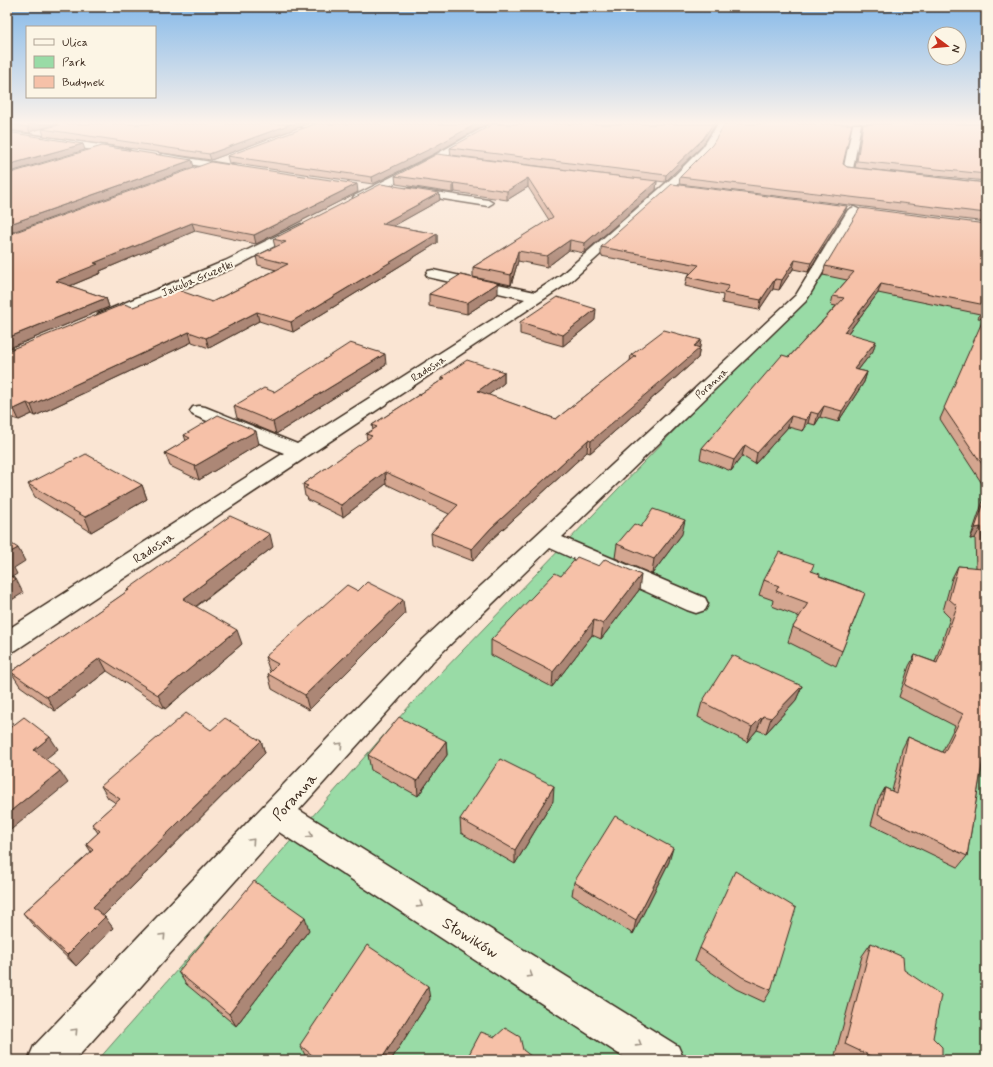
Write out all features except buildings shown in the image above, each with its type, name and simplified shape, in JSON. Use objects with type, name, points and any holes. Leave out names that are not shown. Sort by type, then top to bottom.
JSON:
[{"type":"street","points":[[346,204],[405,174]]},
{"type":"street","name":"Radosna","points":[[7,643],[566,278],[682,174]]},
{"type":"street","points":[[875,174],[886,175]]},
{"type":"street","points":[[356,187],[378,188],[488,203]]},
{"type":"street","name":"Poranna","points":[[48,1060],[278,814],[424,654],[548,539],[801,298],[852,210]]},
{"type":"street","name":"Jakuba Gruzełki","points":[[93,321],[230,264],[312,222]]},
{"type":"street","points":[[433,274],[537,297]]},
{"type":"street","points":[[198,411],[299,452]]},
{"type":"street","points":[[548,539],[696,604]]},
{"type":"street","name":"Słowików","points":[[278,814],[664,1060]]},
{"type":"green space","points":[[868,214],[986,230],[986,1060],[98,1060],[412,703],[821,278]]}]
